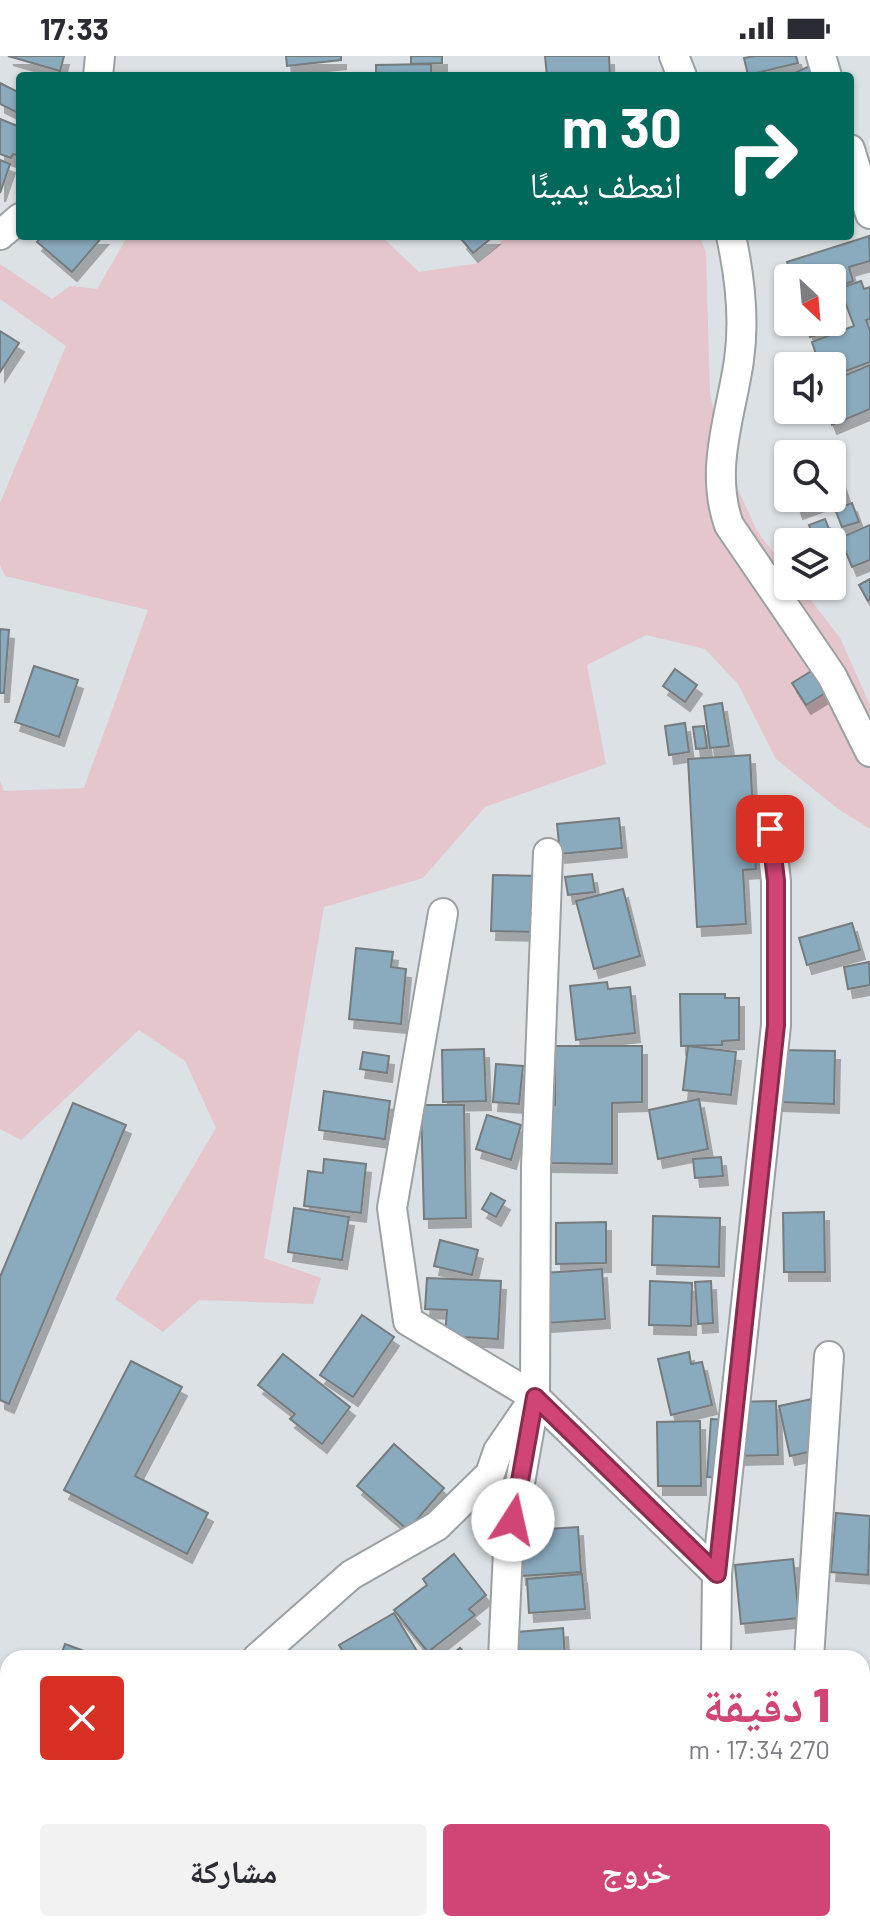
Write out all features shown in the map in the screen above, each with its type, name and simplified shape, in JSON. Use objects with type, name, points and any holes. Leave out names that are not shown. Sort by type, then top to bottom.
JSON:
[{"type":"street","points":[[854,162],[870,214]]},
{"type":"street","points":[[0,235],[16,221]]},
{"type":"street","points":[[732,240],[743,316],[739,360],[721,455],[719,498],[729,525],[832,676],[870,752]]},
{"type":"street","points":[[716,1650],[717,1574],[776,1025],[776,881],[770,829]]},
{"type":"street","points":[[503,1650],[508,1551],[535,1397],[536,1167],[548,853]]},
{"type":"street","points":[[443,913],[392,1208],[408,1321],[535,1397],[717,1574]]},
{"type":"street","points":[[810,1650],[829,1356]]},
{"type":"street","points":[[266,1650],[351,1575],[437,1526],[490,1474],[498,1451],[535,1397]]},
{"type":"shaded area","points":[[126,240],[385,240],[419,272],[479,263],[503,240],[701,240],[706,254],[710,395],[731,474],[757,531],[774,553],[774,600],[811,600],[840,638],[870,705],[870,829],[837,808],[776,759],[738,684],[705,649],[646,635],[587,665],[606,764],[485,807],[423,878],[324,907],[264,1258],[321,1278],[313,1304],[199,1300],[163,1332],[115,1299],[216,1128],[185,1061],[139,1030],[21,1140],[0,1129],[0,781],[4,791],[84,788],[148,610],[5,576],[0,565],[0,503],[66,346],[0,299],[0,264],[52,299],[70,286],[97,289]]},
{"type":"building","points":[[8,56],[64,56],[60,71]]},
{"type":"building","points":[[286,56],[341,56],[341,60],[287,66]]},
{"type":"building","points":[[411,56],[442,56],[442,63],[411,64]]},
{"type":"building","points":[[545,56],[609,56],[610,72],[547,72]]},
{"type":"building","points":[[796,56],[798,63],[747,72],[744,58]]},
{"type":"building","points":[[431,64],[431,72],[376,72],[376,65]]},
{"type":"building","points":[[812,65],[815,72],[797,72]]},
{"type":"building","points":[[0,83],[16,91],[16,112],[0,104]]},
{"type":"building","points":[[0,119],[16,125],[16,155],[11,158],[0,154]]},
{"type":"building","points":[[0,160],[10,164],[0,193]]},
{"type":"building","points":[[869,236],[870,261],[849,267],[853,281],[846,283],[846,264],[787,262]]},
{"type":"building","points":[[39,240],[100,240],[72,272],[37,242]]},
{"type":"building","points":[[462,240],[489,240],[473,253]]},
{"type":"building","points":[[861,281],[864,289],[870,287],[870,319],[866,320],[870,331],[870,362],[846,371],[846,352],[815,352],[812,342],[828,336],[846,336],[846,329],[854,326],[846,304],[846,286]]},
{"type":"building","points":[[0,331],[19,343],[0,372]]},
{"type":"building","points":[[870,365],[870,409],[846,419],[846,375]]},
{"type":"building","points":[[852,503],[859,522],[842,527],[836,512],[846,512],[846,505]]},
{"type":"building","points":[[825,519],[829,528],[810,528],[809,525]]},
{"type":"building","points":[[870,525],[870,560],[852,567],[846,552],[846,535]]},
{"type":"building","points":[[870,579],[870,599],[868,601],[859,585]]},
{"type":"building","points":[[0,629],[9,630],[4,693],[0,693]]},
{"type":"building","points":[[34,666],[78,680],[59,737],[15,722]]},
{"type":"building","points":[[675,669],[697,685],[685,702],[663,686]]},
{"type":"building","points":[[813,670],[827,692],[806,705],[792,683]]},
{"type":"building","points":[[722,703],[729,746],[710,748],[704,706]]},
{"type":"building","points":[[685,723],[689,752],[669,755],[665,726]]},
{"type":"building","points":[[704,726],[707,748],[696,749],[693,727]]},
{"type":"building","points":[[750,755],[756,869],[743,870],[746,924],[697,927],[688,759]]},
{"type":"building","points":[[619,818],[622,848],[560,854],[557,824]]},
{"type":"building","points":[[592,874],[595,892],[568,895],[565,877]]},
{"type":"building","points":[[493,875],[541,876],[539,932],[491,931]]},
{"type":"building","points":[[623,889],[640,956],[594,969],[576,901]]},
{"type":"building","points":[[852,923],[860,950],[807,965],[799,938]]},
{"type":"building","points":[[356,948],[393,952],[391,967],[406,969],[401,1024],[349,1019]]},
{"type":"building","points":[[869,962],[870,985],[848,989],[844,967]]},
{"type":"building","points":[[607,982],[608,989],[630,987],[635,1033],[576,1040],[570,986]]},
{"type":"building","points":[[680,994],[725,994],[725,998],[739,998],[739,1040],[722,1041],[722,1045],[681,1046]]},
{"type":"building","points":[[555,1046],[642,1046],[642,1102],[612,1103],[612,1164],[547,1163],[547,1105],[555,1105]]},
{"type":"building","points":[[688,1046],[736,1052],[731,1095],[683,1090]]},
{"type":"building","points":[[484,1049],[486,1101],[443,1102],[442,1050]]},
{"type":"building","points":[[780,1050],[835,1051],[834,1104],[778,1102]]},
{"type":"building","points":[[363,1052],[389,1056],[387,1073],[360,1069]]},
{"type":"building","points":[[496,1064],[523,1066],[519,1104],[493,1102]]},
{"type":"building","points":[[324,1091],[390,1101],[385,1139],[319,1130]]},
{"type":"building","points":[[699,1099],[708,1149],[658,1159],[649,1110]]},
{"type":"building","points":[[73,1103],[126,1125],[9,1404],[0,1400],[0,1277]]},
{"type":"building","points":[[421,1105],[464,1105],[466,1218],[424,1219]]},
{"type":"building","points":[[487,1115],[521,1125],[511,1160],[476,1149]]},
{"type":"building","points":[[721,1157],[723,1176],[695,1178],[693,1159]]},
{"type":"building","points":[[324,1159],[366,1164],[361,1213],[304,1206],[308,1171],[323,1173]]},
{"type":"building","points":[[491,1193],[505,1201],[496,1217],[482,1209]]},
{"type":"building","points":[[294,1208],[349,1217],[342,1260],[288,1252]]},
{"type":"building","points":[[824,1212],[825,1272],[784,1272],[783,1213]]},
{"type":"building","points":[[653,1216],[720,1218],[719,1267],[652,1265]]},
{"type":"building","points":[[606,1222],[606,1263],[556,1264],[556,1223]]},
{"type":"building","points":[[440,1240],[478,1250],[472,1275],[434,1266]]},
{"type":"building","points":[[602,1269],[605,1319],[547,1323],[544,1273]]},
{"type":"building","points":[[427,1278],[501,1281],[498,1339],[445,1336],[447,1310],[425,1309]]},
{"type":"building","points":[[650,1281],[692,1283],[691,1326],[649,1325]]},
{"type":"building","points":[[711,1281],[713,1323],[698,1324],[695,1282]]},
{"type":"building","points":[[362,1315],[394,1337],[353,1397],[320,1375]]},
{"type":"building","points":[[689,1352],[691,1364],[702,1362],[712,1405],[671,1415],[658,1359]]},
{"type":"building","points":[[283,1354],[350,1407],[322,1444],[290,1419],[295,1414],[258,1385]]},
{"type":"building","points":[[131,1361],[182,1387],[135,1476],[208,1513],[187,1554],[64,1490]]},
{"type":"building","points":[[812,1399],[822,1449],[790,1456],[779,1406]]},
{"type":"building","points":[[776,1401],[778,1455],[738,1456],[736,1402]]},
{"type":"building","points":[[711,1419],[728,1420],[724,1478],[707,1477]]},
{"type":"building","points":[[700,1421],[701,1486],[658,1486],[657,1422]]},
{"type":"building","points":[[394,1444],[444,1488],[408,1530],[357,1486]]},
{"type":"building","points":[[836,1513],[870,1516],[868,1575],[831,1572]]},
{"type":"building","points":[[578,1527],[581,1572],[521,1576],[517,1531]]},
{"type":"building","points":[[454,1554],[486,1595],[469,1609],[475,1615],[431,1650],[426,1650],[394,1610],[427,1585],[423,1579]]},
{"type":"building","points":[[793,1559],[799,1618],[741,1624],[735,1565]]},
{"type":"building","points":[[582,1574],[585,1609],[529,1613],[527,1579]]},
{"type":"building","points":[[394,1613],[416,1650],[342,1650],[339,1645]]},
{"type":"building","points":[[563,1628],[564,1650],[518,1650],[517,1632]]},
{"type":"building","points":[[65,1644],[81,1650],[63,1650]]},
{"type":"route","points":[[513,1520],[535,1397],[717,1574],[776,1025],[776,881],[770,829]]}]
